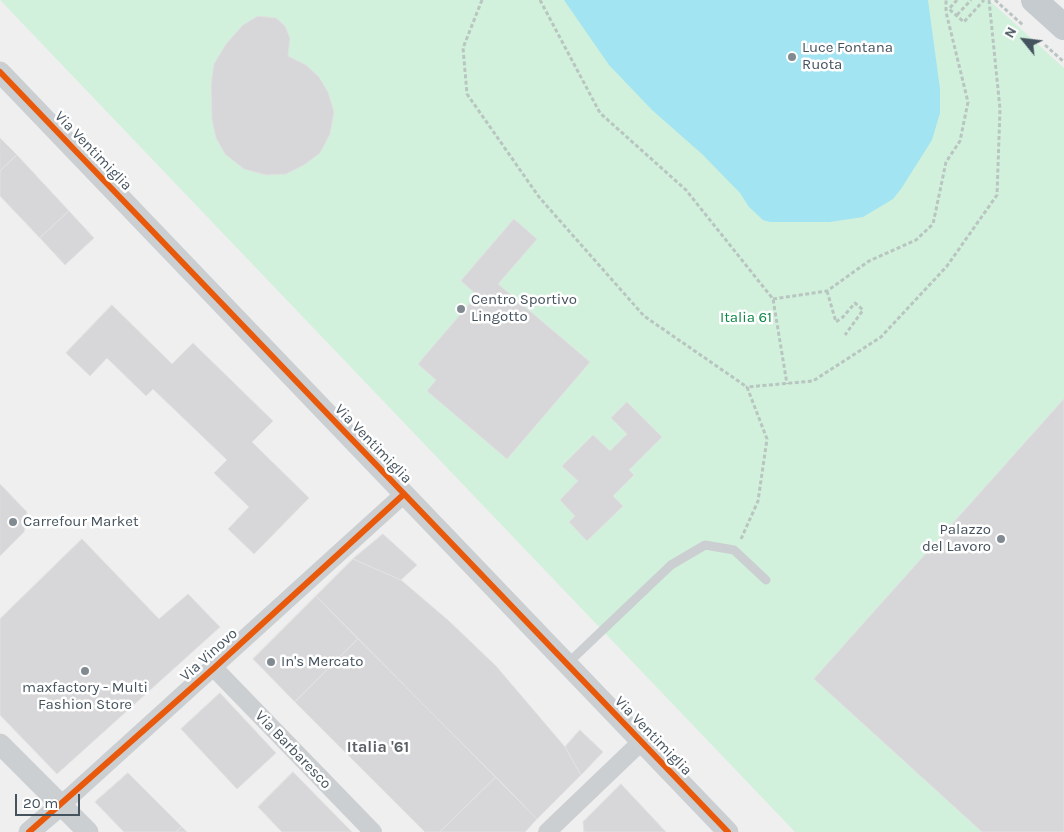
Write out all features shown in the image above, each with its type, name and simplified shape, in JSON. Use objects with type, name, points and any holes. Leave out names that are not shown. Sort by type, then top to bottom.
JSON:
[{"type":"main road","points":[[1034,0],[1064,26]]},
{"type":"street","name":"Via Ventimiglia","points":[[0,72],[728,832]]},
{"type":"street","name":"Via Vinovo","points":[[29,832],[214,668],[404,494]]},
{"type":"street","name":"Via Barbaresco","points":[[214,668],[373,832]]},
{"type":"street","points":[[548,832],[641,742]]},
{"type":"street","points":[[0,744],[88,832]]},
{"type":"lane","points":[[566,664],[671,566],[705,545],[734,550],[766,580]]},
{"type":"path","points":[[482,0],[464,48],[467,94],[539,197],[644,316],[747,387],[767,439],[758,501],[734,550]]},
{"type":"path","points":[[540,0],[600,113],[686,190],[773,299],[787,384]]},
{"type":"path","points":[[773,299],[828,291],[869,261],[916,240],[933,224],[946,162],[960,141],[968,102],[946,12],[946,0]]},
{"type":"path","points":[[957,0],[949,8],[964,22],[984,0]]},
{"type":"path","points":[[957,15],[971,0]]},
{"type":"path","points":[[747,387],[813,381],[881,337],[947,266],[998,195],[1000,109],[989,0]]},
{"type":"path","points":[[828,291],[836,322],[843,317],[855,302],[863,310],[845,335]]},
{"type":"green space","name":"Italia 61","points":[[0,0],[989,0],[1064,68],[1064,832],[795,832]]},
{"type":"water","points":[[564,0],[928,0],[940,89],[940,113],[932,140],[893,199],[863,217],[830,222],[770,222],[763,220],[702,154],[652,110],[609,65]]},
{"type":"building","points":[[258,16],[276,18],[285,26],[290,38],[288,56],[306,65],[319,77],[328,92],[334,112],[330,134],[320,153],[304,165],[286,174],[266,175],[244,169],[225,154],[216,138],[212,120],[211,84],[214,64],[226,44],[243,25]]},
{"type":"building","points":[[0,138],[17,155],[0,171]]},
{"type":"building","points":[[17,155],[69,211],[40,238],[0,196],[0,171]]},
{"type":"building","points":[[69,211],[94,238],[65,265],[40,238]]},
{"type":"building","points":[[514,219],[537,239],[498,284],[590,362],[507,459],[427,391],[436,380],[418,364],[477,295],[461,281]]},
{"type":"building","points":[[112,305],[172,364],[193,343],[273,421],[252,442],[309,498],[254,554],[228,529],[249,507],[214,473],[227,460],[153,389],[146,396],[107,358],[90,376],[66,353]]},
{"type":"building","name":"Palazzo del Lavoro","points":[[1064,399],[1064,832],[982,832],[814,679]]},
{"type":"building","points":[[627,402],[662,437],[629,470],[634,475],[613,496],[623,506],[587,541],[569,522],[575,516],[560,500],[578,481],[562,466],[593,435],[610,451],[627,434],[611,418]]},
{"type":"building","name":"Carrefour Market","points":[[0,484],[27,512],[24,532],[0,556]]},
{"type":"building","points":[[383,534],[417,565],[401,580],[353,559]]},
{"type":"building","name":"maxfactory - Multi Fashion Store","points":[[82,539],[159,619],[188,594],[220,627],[57,774],[0,715],[0,619]]},
{"type":"building","points":[[353,559],[401,580],[449,621],[496,666],[565,747],[581,775],[537,819],[316,596]]},
{"type":"building","points":[[316,596],[358,639],[295,702],[253,659]]},
{"type":"building","points":[[358,639],[496,777],[440,832],[425,832],[295,702]]},
{"type":"building","points":[[220,693],[276,753],[237,789],[181,729]]},
{"type":"building","points":[[580,730],[603,752],[581,775],[565,747]]},
{"type":"building","points":[[293,772],[352,832],[282,832],[258,807]]},
{"type":"building","points":[[128,773],[182,827],[176,832],[124,832],[95,802]]},
{"type":"building","points":[[496,777],[537,819],[525,832],[440,832]]},
{"type":"building","points":[[621,784],[666,832],[584,832],[583,822]]},
{"type":"building","points":[[182,827],[187,832],[176,832]]},
{"type":"cycle path","points":[[0,72],[728,832]]},
{"type":"cycle path","points":[[29,832],[214,668],[404,494]]},
{"type":"place","name":"Luce Fontana Ruota","points":[[792,57]]},
{"type":"place","name":"Centro Sportivo Lingotto","points":[[461,309]]},
{"type":"place","name":"Carrefour Market","points":[[13,522]]},
{"type":"place","name":"Palazzo del Lavoro","points":[[1001,539]]},
{"type":"place","name":"In's Mercato","points":[[271,662]]},
{"type":"place","name":"maxfactory - Multi Fashion Store","points":[[85,671]]},
{"type":"district","name":"Italia '61","points":[[378,747]]}]
